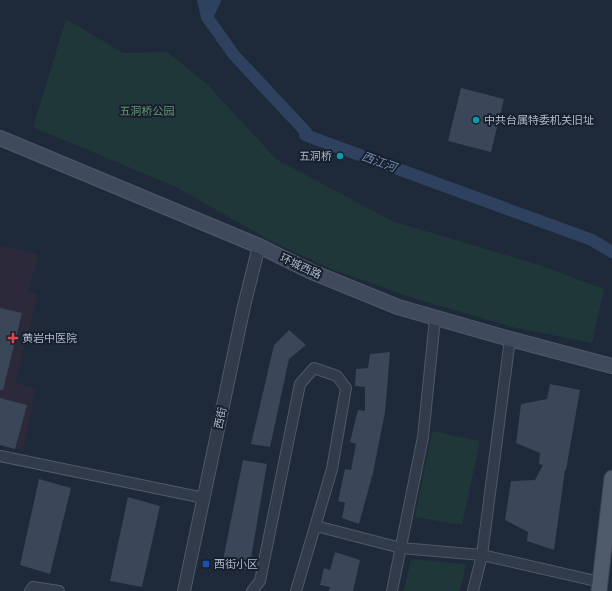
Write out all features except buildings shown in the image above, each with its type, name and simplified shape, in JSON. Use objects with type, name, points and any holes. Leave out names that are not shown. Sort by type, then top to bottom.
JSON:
[{"type":"main road","name":"环城西路","points":[[0,138],[260,246],[312,272],[398,307],[612,366]]},
{"type":"main road","points":[[600,587],[612,478]]},
{"type":"street","name":"西街","points":[[184,591],[244,306],[260,246]]},
{"type":"street","points":[[392,591],[402,548],[423,437],[435,318]]},
{"type":"street","points":[[473,591],[482,555],[510,339]]},
{"type":"street","points":[[252,591],[260,581],[300,384],[314,368],[337,376],[346,388],[332,469],[296,591]]},
{"type":"street","points":[[0,456],[204,498]]},
{"type":"street","points":[[316,526],[402,548],[482,555],[600,587]]},
{"type":"street","points":[[30,591],[33,587],[59,591]]},
{"type":"shaded area","name":"黄岩中医院","points":[[0,245],[39,254],[28,291],[38,294],[15,383],[36,388],[23,450],[0,445]]},
{"type":"green space","name":"五洞桥公园","points":[[66,19],[123,53],[167,52],[207,84],[276,159],[392,221],[536,264],[604,289],[592,343],[516,328],[413,298],[331,269],[273,242],[176,187],[33,127]]},
{"type":"green space","points":[[432,431],[480,441],[462,525],[415,517]]},
{"type":"green space","points":[[411,559],[466,564],[460,591],[404,591]]},
{"type":"waterway","name":"西江河","points":[[203,0],[207,17],[234,55],[306,132],[305,135],[592,240],[612,252]]},
{"type":"waterway","points":[[207,17],[215,0]]},
{"type":"place","name":"中共台属特委机关旧址","points":[[476,120]]},
{"type":"place","name":"五洞桥","points":[[340,156]]},
{"type":"place","name":"黄岩中医院","points":[[13,338]]},
{"type":"place","name":"西街小区","points":[[206,564]]}]
